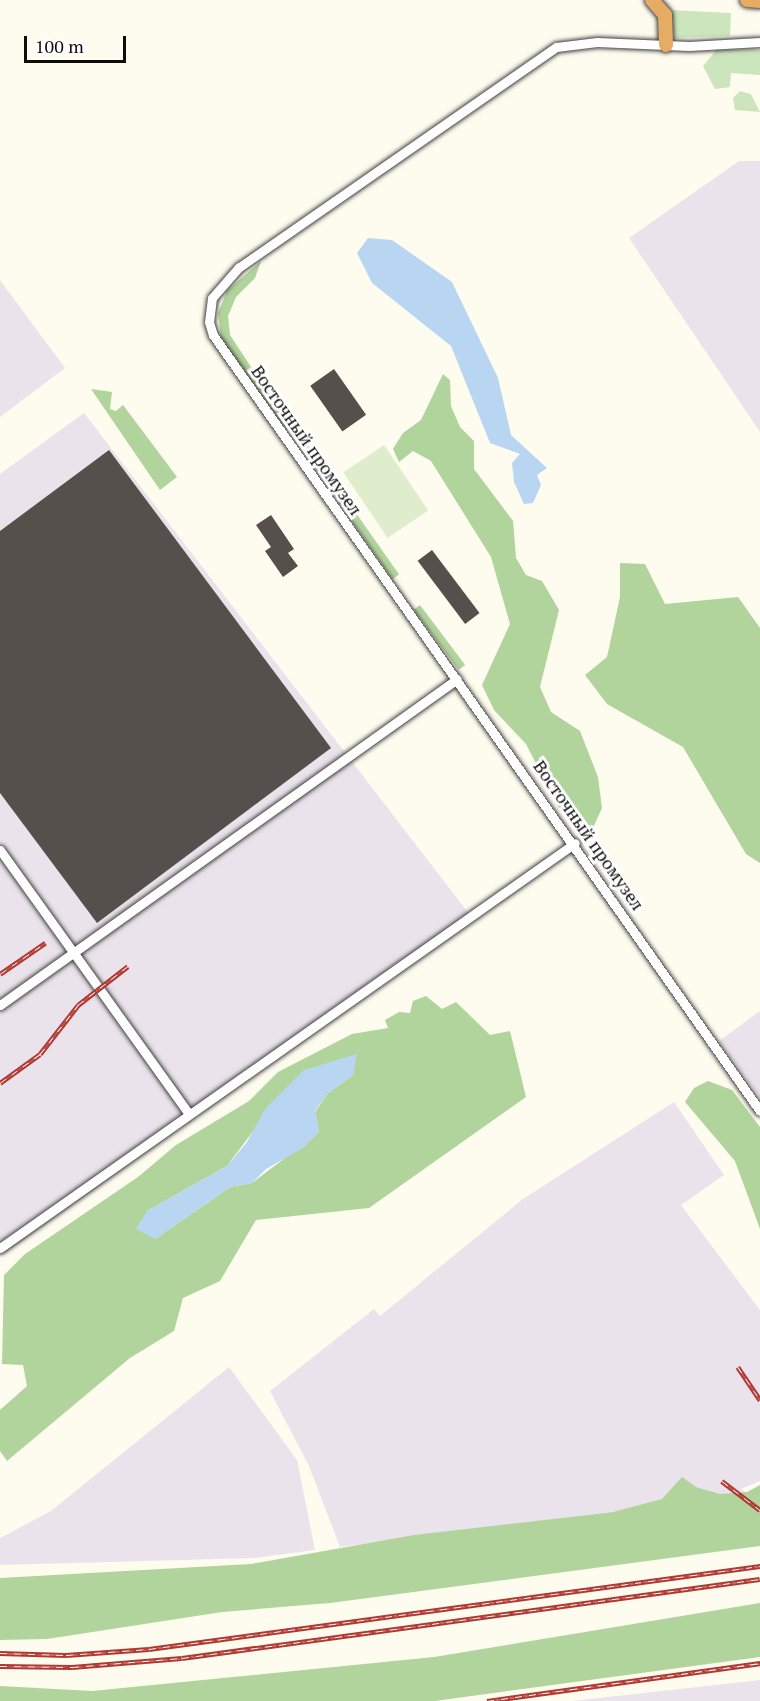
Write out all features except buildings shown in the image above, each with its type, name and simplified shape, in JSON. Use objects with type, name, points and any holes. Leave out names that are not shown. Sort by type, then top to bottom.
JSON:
[{"type":"highway","points":[[652,0],[664,15],[666,45]]},
{"type":"highway","points":[[747,0],[760,1]]},
{"type":"street","name":"Восточный промузел","points":[[760,42],[666,45],[597,42],[556,47],[239,267],[212,298],[213,335],[575,843],[760,1111]]},
{"type":"street","points":[[0,1005],[457,679]]},
{"type":"street","points":[[0,1248],[188,1113],[575,843]]},
{"type":"street","points":[[0,850],[188,1113]]},
{"type":"shaded area","points":[[739,161],[760,161],[760,432],[629,238]]},
{"type":"shaded area","points":[[0,280],[65,368],[0,417]]},
{"type":"shaded area","points":[[84,413],[473,919],[0,1257],[0,474]]},
{"type":"shaded area","points":[[760,1011],[760,1097],[719,1041]]},
{"type":"shaded area","points":[[674,1102],[724,1175],[681,1205],[760,1310],[760,1481],[741,1489],[760,1501],[712,1499],[340,1547],[309,1466],[270,1391],[374,1309],[380,1316],[523,1199]]},
{"type":"shaded area","points":[[229,1367],[297,1460],[315,1550],[254,1558],[0,1565],[0,1538],[51,1511]]},
{"type":"shaded area","points":[[760,1680],[760,1701],[572,1701]]},
{"type":"green space","points":[[671,10],[731,13],[730,36],[674,38]]},
{"type":"green space","points":[[717,49],[760,50],[760,75],[731,73],[730,87],[715,89],[703,66]]},
{"type":"green space","points":[[740,91],[751,94],[760,112],[735,110],[733,98]]},
{"type":"green space","points":[[261,261],[255,278],[236,297],[228,316],[230,335],[294,432],[285,429],[221,338],[218,313],[227,291]]},
{"type":"green space","points":[[443,374],[450,380],[451,406],[460,427],[474,441],[474,469],[513,521],[516,558],[526,575],[542,581],[559,610],[540,687],[551,712],[580,731],[598,777],[602,808],[587,841],[561,812],[526,744],[494,710],[482,685],[510,624],[491,557],[431,461],[413,451],[399,462],[393,449],[403,433],[421,420]]},
{"type":"green space","points":[[91,389],[112,392],[110,409],[116,411],[123,405],[177,477],[160,490]]},
{"type":"green space","points":[[384,445],[428,510],[388,538],[343,472]]},
{"type":"green space","points":[[309,446],[399,575],[392,579],[302,451]]},
{"type":"green space","points":[[620,563],[645,564],[665,604],[738,597],[760,628],[760,863],[746,854],[683,747],[607,704],[585,675],[607,657],[620,597]]},
{"type":"green space","points":[[420,605],[465,665],[459,670],[414,610]]},
{"type":"green space","points":[[426,996],[442,1009],[456,1002],[490,1035],[510,1031],[526,1097],[369,1208],[256,1220],[220,1281],[183,1298],[174,1331],[130,1358],[7,1461],[0,1451],[0,1410],[27,1386],[23,1365],[2,1364],[4,1275],[25,1254],[138,1177],[176,1145],[249,1101],[278,1072],[352,1034],[388,1028],[385,1020],[399,1012],[410,1013],[413,1001]],"holes":[[[353,1075],[327,1094],[315,1112],[319,1132],[252,1183],[230,1187],[155,1239],[147,1211],[227,1166],[277,1099]]]},
{"type":"green space","points":[[708,1081],[732,1090],[760,1127],[760,1229],[735,1161],[685,1102],[694,1088]]},
{"type":"green space","points":[[682,1477],[696,1487],[720,1494],[747,1492],[760,1485],[760,1546],[330,1603],[222,1612],[47,1639],[0,1640],[0,1578],[251,1564],[414,1535],[613,1512],[662,1499]]},
{"type":"green space","points":[[760,1603],[760,1657],[435,1701],[0,1701],[0,1686],[92,1691],[434,1657]]},
{"type":"water","points":[[368,238],[392,240],[452,282],[498,378],[511,435],[547,468],[537,475],[541,485],[533,503],[524,504],[514,482],[512,463],[520,454],[490,443],[451,346],[372,283],[357,253]]},
{"type":"water","points":[[357,1054],[353,1075],[327,1094],[315,1111],[319,1132],[303,1148],[266,1169],[252,1183],[230,1187],[155,1239],[136,1229],[147,1211],[227,1166],[247,1142],[265,1109],[304,1070]]},
{"type":"railway","points":[[0,974],[45,943]]},
{"type":"railway","points":[[0,1083],[40,1054],[78,1005],[128,966]]},
{"type":"railway","points":[[738,1367],[760,1400]]},
{"type":"railway","points":[[722,1481],[760,1510]]},
{"type":"railway","points":[[0,1653],[66,1655],[149,1649],[760,1566]]},
{"type":"railway","points":[[0,1666],[72,1667],[182,1658],[760,1579]]},
{"type":"railway","points":[[487,1701],[760,1663]]}]
